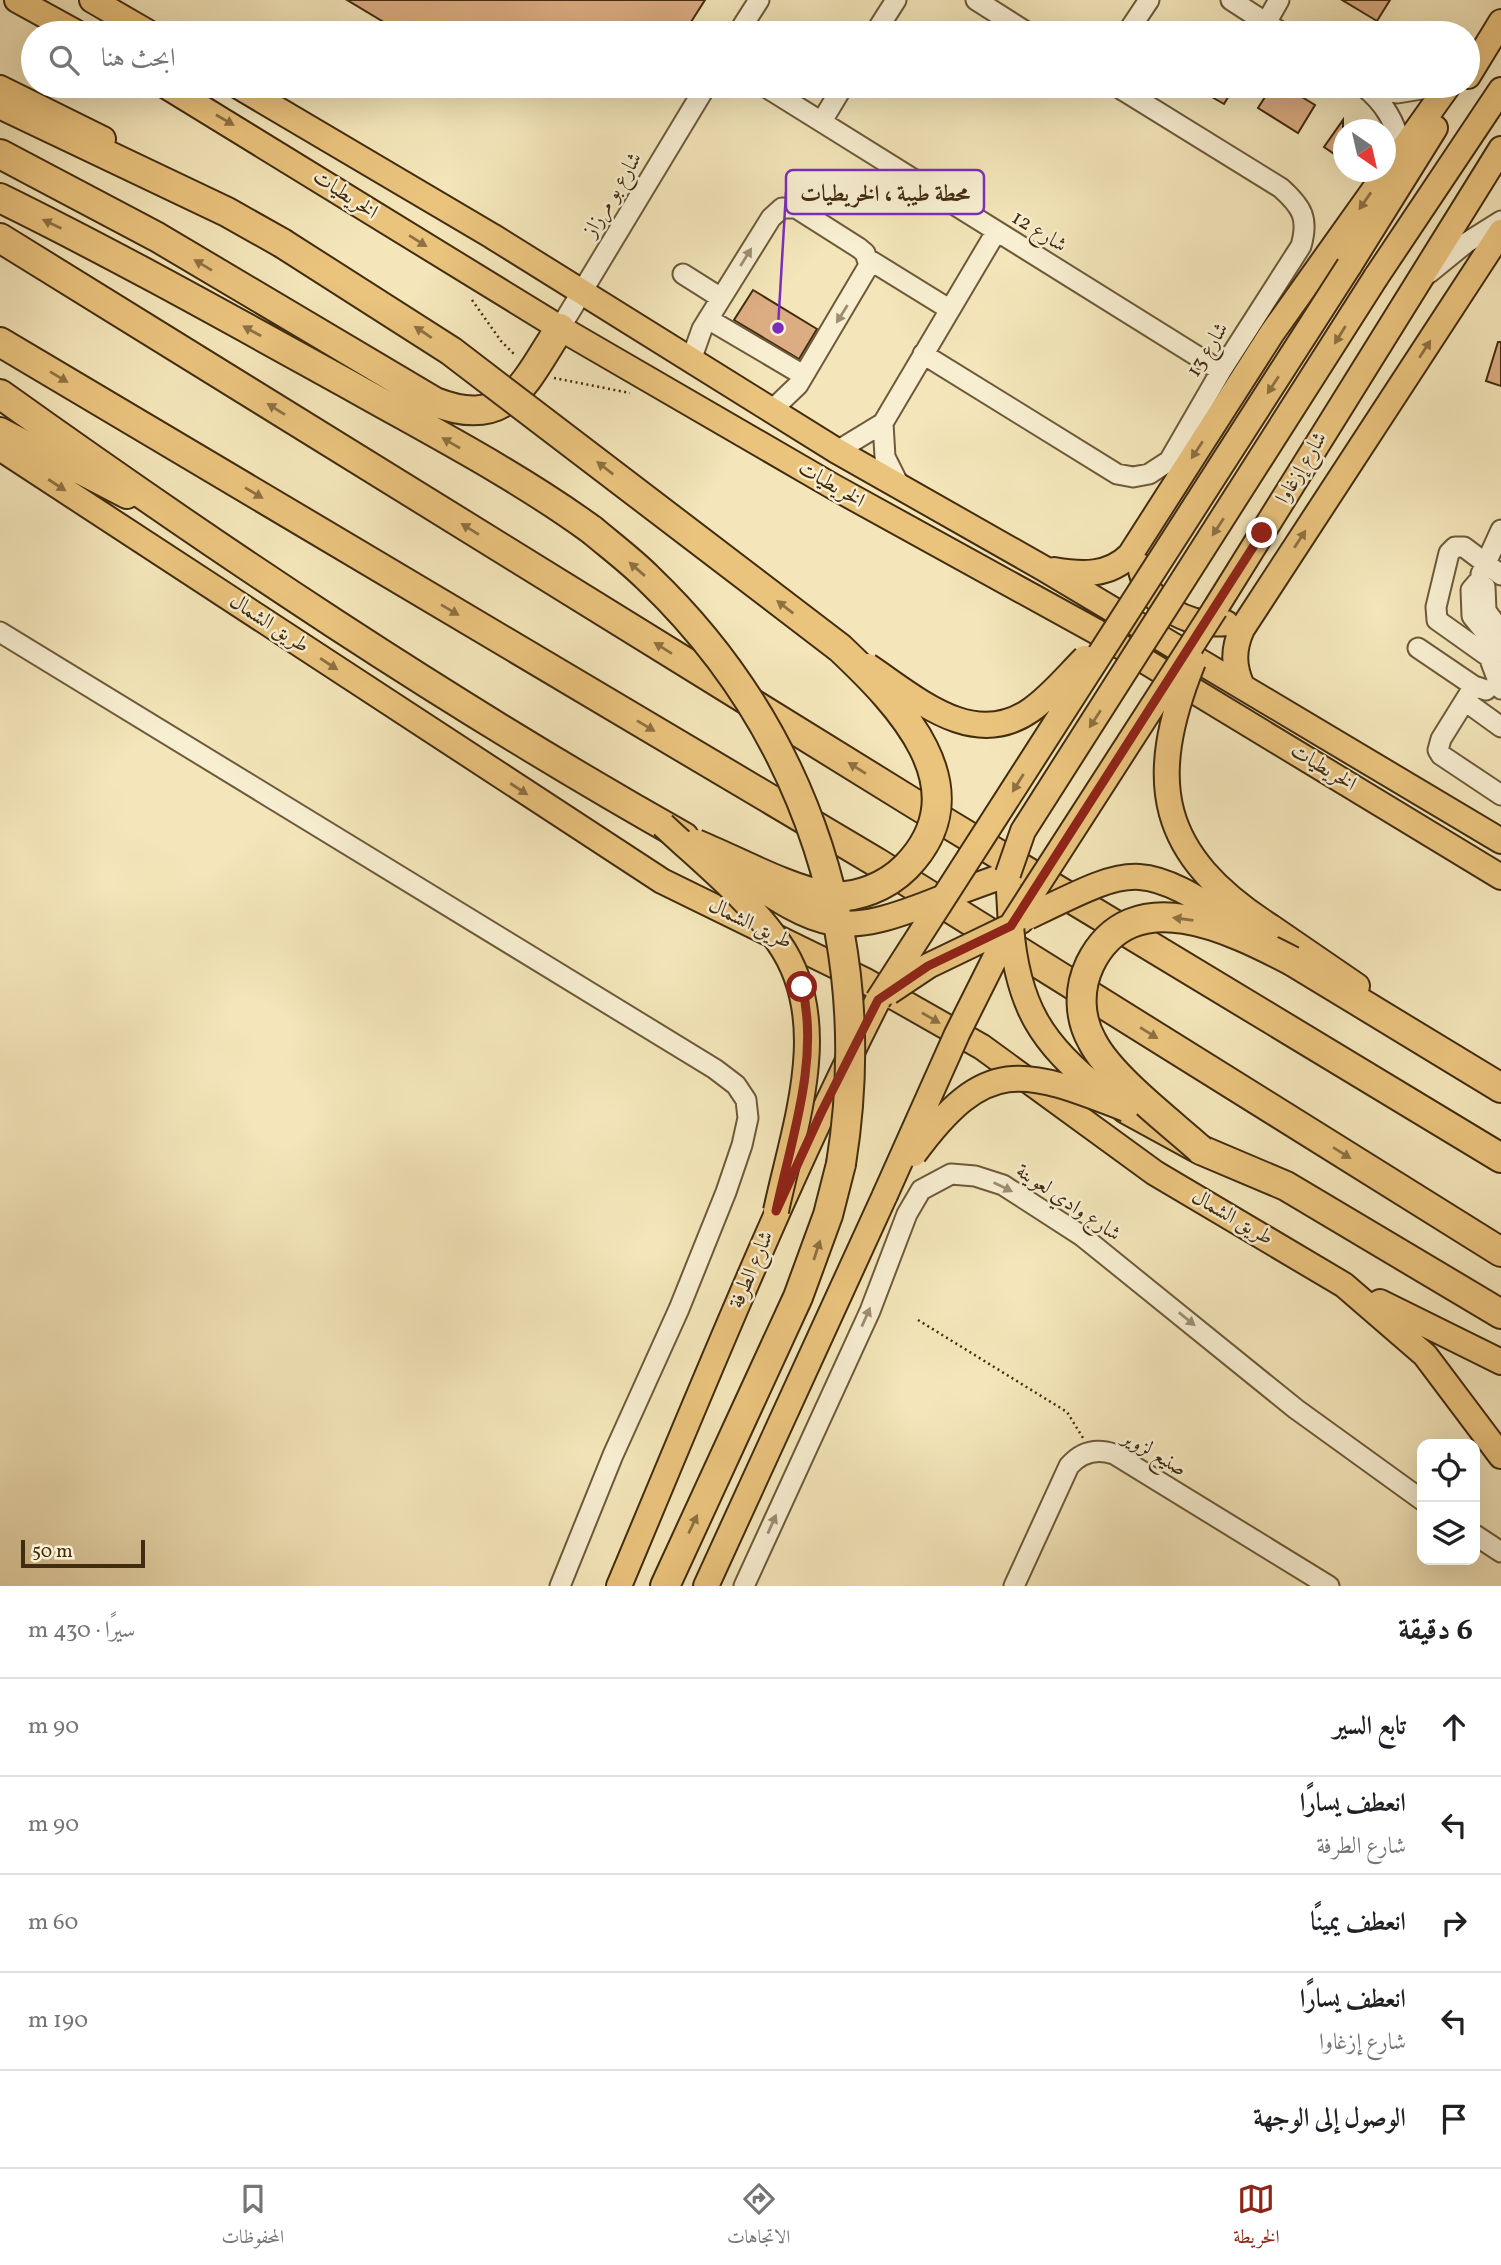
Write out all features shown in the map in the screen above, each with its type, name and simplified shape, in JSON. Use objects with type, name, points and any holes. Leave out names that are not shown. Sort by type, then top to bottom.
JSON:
[{"type":"highway","points":[[0,104],[227,212],[282,243],[451,351],[840,648],[897,706],[928,755],[935,783],[935,806],[928,834],[918,853],[888,882],[850,895],[829,896],[804,889],[696,844],[452,699],[201,537],[0,394]]},
{"type":"highway","points":[[0,154],[157,237],[436,402],[455,409],[479,412],[511,397],[561,328]]},
{"type":"highway","points":[[0,198],[116,255],[367,395],[559,506],[592,530],[649,578],[691,624],[730,674],[790,775],[823,861],[845,957],[851,1021],[848,1119],[828,1215],[813,1262],[664,1586]]},
{"type":"highway","points":[[0,238],[915,804],[1501,1158]]},
{"type":"highway","points":[[0,342],[876,862],[1501,1251]]},
{"type":"highway","points":[[1201,1150],[1120,1075],[1095,1047],[1082,1004],[1089,967],[1101,947],[1117,932],[1141,920],[1163,917],[1218,926],[1371,1003],[1501,1088]]},
{"type":"highway","points":[[1126,1109],[1201,1150],[1286,1186],[1501,1314]]},
{"type":"main road","points":[[17,0],[55,21]]},
{"type":"main road","points":[[92,0],[128,21]]},
{"type":"main road","points":[[1480,48],[1499,26]]},
{"type":"main road","points":[[1480,57],[1499,26]]},
{"type":"main road","points":[[0,88],[160,169],[227,212]]},
{"type":"main road","points":[[1126,1109],[1072,1067],[1039,1029],[1016,967],[1008,874],[1023,831],[1376,277],[1501,90]]},
{"type":"main road","name":"الخريطيات","points":[[186,98],[561,328],[834,487],[1097,632],[1501,877]]},
{"type":"main road","name":"الخريطيات","points":[[258,98],[582,292],[837,451],[1044,568],[1501,841]]},
{"type":"main road","points":[[1044,568],[1090,573],[1110,570],[1130,555],[1272,333],[1439,98]]},
{"type":"main road","points":[[840,648],[949,718],[973,725],[992,726],[1009,722],[1033,708],[1120,622],[1454,98]]},
{"type":"main road","name":"شارع إزغاوا","points":[[1011,926],[1215,609],[1501,149]]},
{"type":"main road","points":[[1242,686],[1235,663],[1235,651],[1242,629],[1501,232]]},
{"type":"main road","points":[[0,430],[201,537]]},
{"type":"main road","name":"طريق الشمال","points":[[0,448],[652,874],[864,980],[982,1047],[1155,1173],[1344,1285],[1424,1355],[1501,1456]]},
{"type":"main road","points":[[1141,538],[1144,583],[1151,594],[1171,610],[1191,620],[1218,624],[1231,622],[1253,611]]},
{"type":"main road","points":[[1215,609],[1177,706],[1166,750],[1166,789],[1178,828],[1204,872],[1227,896],[1371,1003]]},
{"type":"main road","name":"شارع الطرفة","points":[[619,1586],[776,1211],[821,1113],[878,1000],[1120,622]]},
{"type":"main road","points":[[696,844],[790,908],[835,923],[859,925],[885,920],[1008,874],[1051,850],[1088,808]]},
{"type":"main road","points":[[663,825],[772,933],[802,987],[807,1014],[806,1065],[776,1211]]},
{"type":"main road","points":[[878,1000],[928,966],[1109,880],[1135,875],[1151,877],[1191,893],[1292,961]]},
{"type":"main road","points":[[706,1586],[962,1023],[1011,926]]},
{"type":"main road","points":[[885,1195],[949,1109],[968,1094],[992,1083],[1021,1078],[1047,1081],[1126,1109]]},
{"type":"main road","points":[[1344,1285],[1501,1362]]},
{"type":"street","points":[[746,21],[759,0]]},
{"type":"street","points":[[883,21],[896,0]]},
{"type":"street","points":[[976,0],[1009,21]]},
{"type":"street","points":[[1135,21],[1149,0]]},
{"type":"street","points":[[1231,0],[1263,21]]},
{"type":"street","points":[[1275,21],[1279,0]]},
{"type":"street","name":"شارع بو مرزاز","points":[[561,328],[699,98]]},
{"type":"street","name":"شارع 12","points":[[784,98],[1221,371]]},
{"type":"street","points":[[822,121],[836,98]]},
{"type":"street","name":"شارع 13","points":[[923,354],[1117,474],[1133,477],[1157,471],[1169,461],[1221,371],[1301,246],[1306,228],[1296,201],[1281,188],[1135,98]]},
{"type":"street","points":[[1375,98],[1387,111],[1402,149]]},
{"type":"street","points":[[691,360],[708,319],[771,218],[782,208],[796,208],[859,247],[868,259],[949,309]]},
{"type":"street","points":[[1411,292],[1466,243],[1501,221]]},
{"type":"street","name":"الخريطيات","points":[[837,451],[883,423],[996,232]]},
{"type":"street","points":[[773,409],[790,394],[803,375],[864,277],[868,259]]},
{"type":"street","points":[[683,274],[721,298]]},
{"type":"street","points":[[708,319],[803,375]]},
{"type":"street","name":"الخريطيات","points":[[883,423],[885,457],[900,487]]},
{"type":"street","points":[[1501,530],[1493,569],[1471,590],[1472,616],[1501,652]]},
{"type":"street","points":[[1493,569],[1464,547],[1451,549],[1435,614],[1441,625],[1489,657],[1501,689],[1470,694],[1440,739],[1438,750],[1498,787]]},
{"type":"street","points":[[1477,583],[1485,587],[1486,611],[1501,631]]},
{"type":"street","points":[[0,632],[715,1069],[736,1085],[746,1100],[748,1118],[742,1145],[684,1297],[613,1455],[560,1586]]},
{"type":"street","points":[[1418,648],[1470,694],[1501,727]]},
{"type":"street","name":"شارع وادي لعوينة","points":[[744,1586],[870,1311],[907,1214],[921,1190],[940,1177],[951,1174],[975,1176],[1003,1185],[1082,1236],[1296,1409],[1417,1496]]},
{"type":"street","name":"صنيع لزوير","points":[[1081,1455],[1097,1451],[1114,1454],[1329,1586]]},
{"type":"street","points":[[1014,1586],[1065,1473],[1081,1455]]},
{"type":"street","points":[[1480,1538],[1501,1552]]},
{"type":"path","points":[[918,1320],[1068,1412],[1082,1437],[1081,1455]]},
{"type":"building","points":[[347,0],[705,0],[692,21],[382,21]]},
{"type":"building","points":[[1342,0],[1390,0],[1377,21]]},
{"type":"building","points":[[1214,98],[1228,98],[1224,104]]},
{"type":"building","points":[[1264,98],[1304,98],[1315,105],[1298,133],[1258,108]]},
{"type":"building","points":[[1333,134],[1333,153],[1324,147]]},
{"type":"building","points":[[753,290],[817,329],[799,359],[734,320]]},
{"type":"building","points":[[1498,342],[1501,342],[1501,386],[1486,381]]},
{"type":"place","name":"محطة طيبة ، الخريطيات","points":[[778,328]]},
{"type":"route","points":[[802,987],[807,1014],[806,1065],[776,1211],[821,1113],[878,1000],[910,976],[1011,926],[1262,533]]}]
